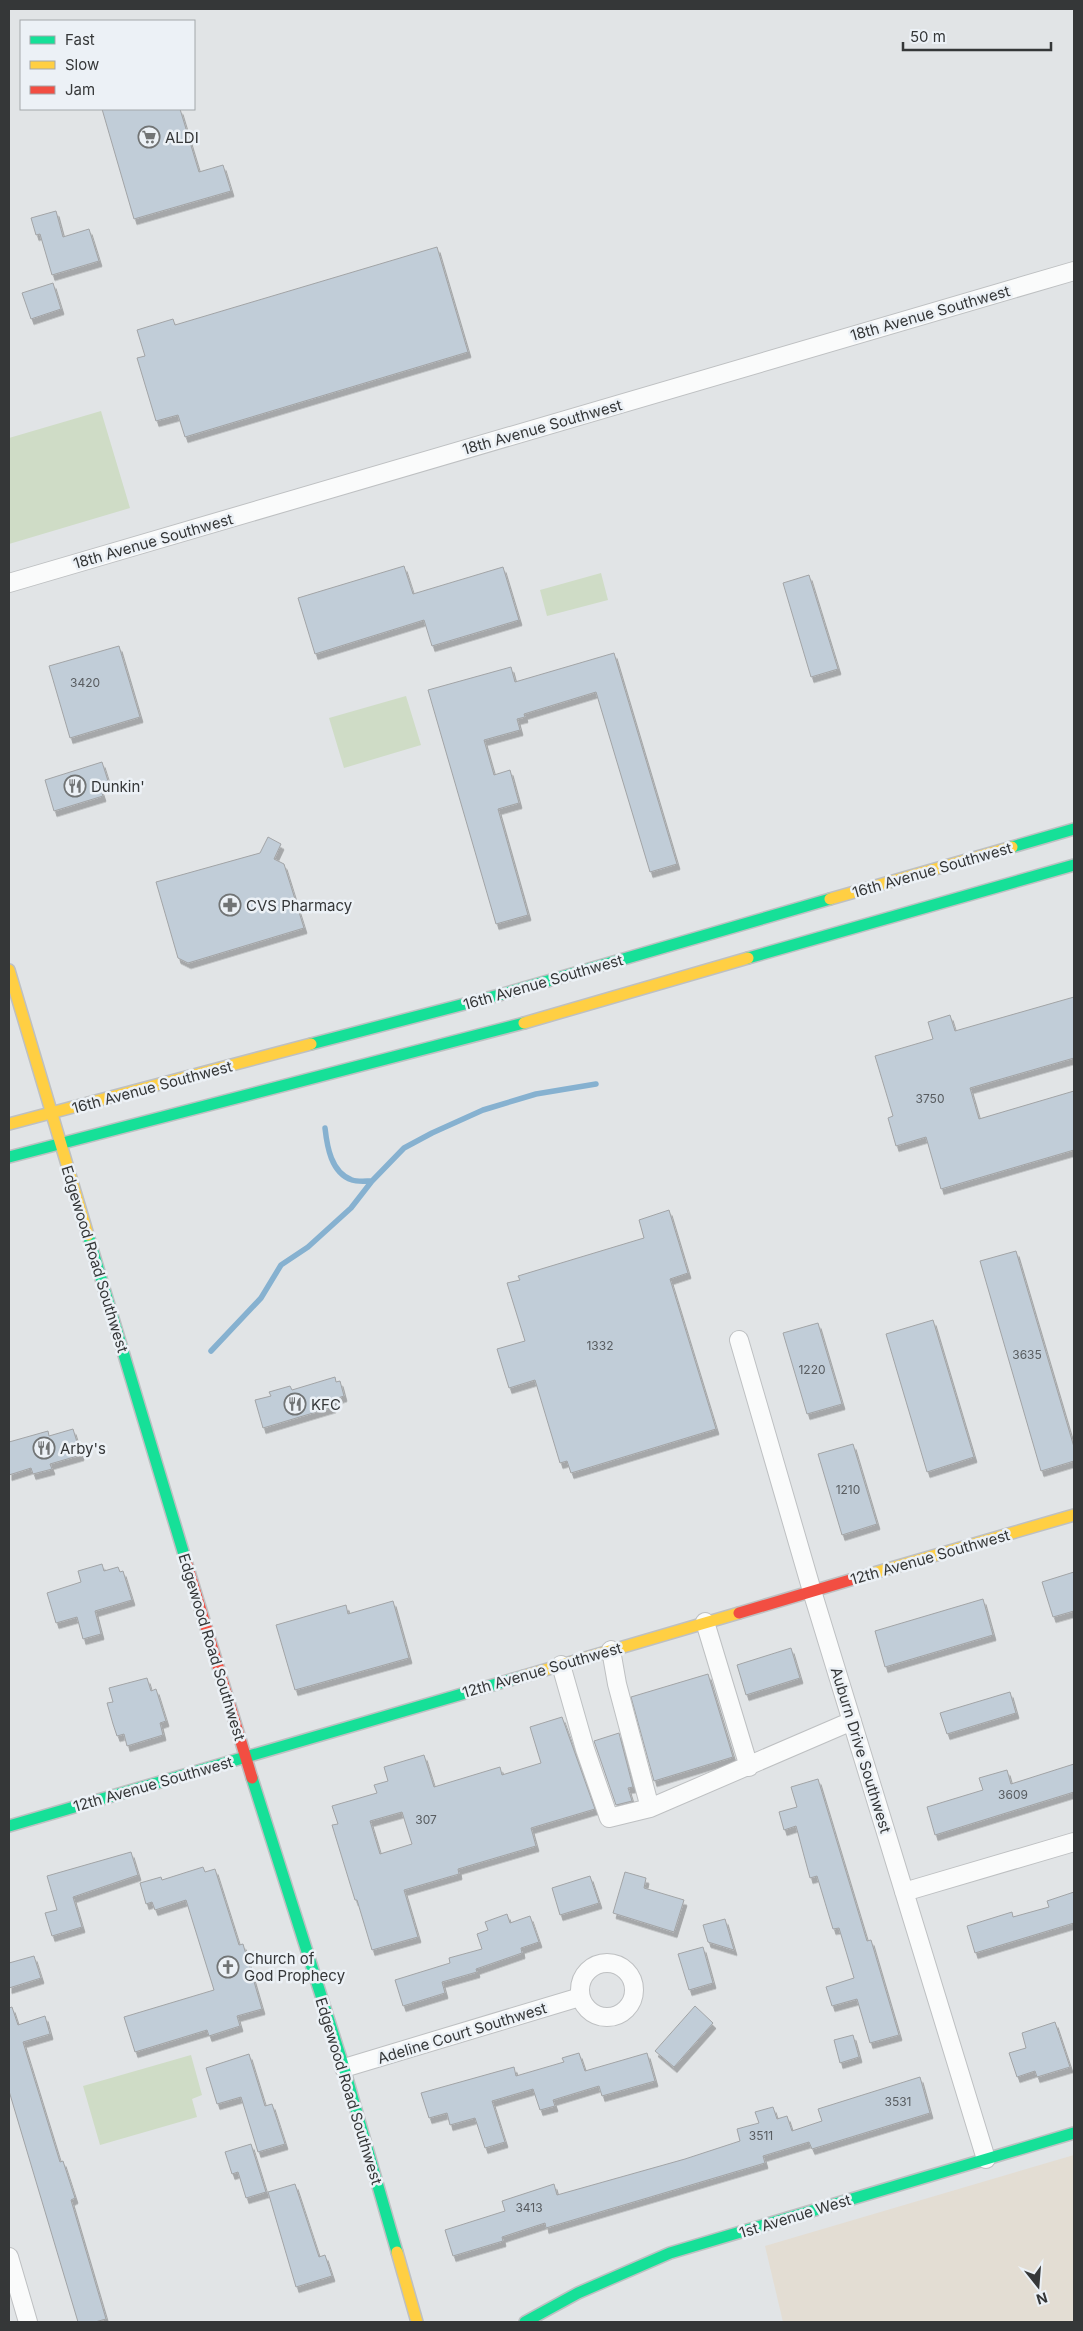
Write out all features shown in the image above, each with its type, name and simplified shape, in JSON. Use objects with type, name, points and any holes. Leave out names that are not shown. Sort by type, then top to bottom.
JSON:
[{"type":"main road","name":"16th Avenue Southwest","points":[[9,1124],[504,994],[1074,829]]},
{"type":"main road","points":[[9,1158],[512,1026],[1074,865]]},
{"type":"main road","name":"Edgewood Road Southwest","points":[[9,970],[245,1757],[344,2068],[417,2322]]},
{"type":"main road","name":"12th Avenue Southwest","points":[[9,1826],[1074,1514]]},
{"type":"main road","name":"1st Avenue West","points":[[525,2322],[545,2309],[606,2278],[670,2253],[1074,2133]]},
{"type":"street","name":"18th Avenue Southwest","points":[[9,583],[1074,271]]},
{"type":"street","name":"Auburn Drive Southwest","points":[[738,1340],[812,1591],[986,2159]]},
{"type":"street","points":[[705,1622],[749,1767]]},
{"type":"street","points":[[611,1650],[617,1684],[650,1808]]},
{"type":"street","points":[[561,1665],[585,1749],[609,1818],[650,1808],[749,1767],[852,1721]]},
{"type":"street","points":[[904,1892],[1074,1842]]},
{"type":"street","name":"Adeline Court Southwest","points":[[344,2068],[580,1998]]},
{"type":"street","points":[[9,2257],[28,2322]]},
{"type":"shaded area","points":[[1074,2155],[1074,2322],[783,2322],[765,2246]]},
{"type":"green space","points":[[101,411],[130,508],[9,544],[9,438]]},
{"type":"green space","points":[[601,573],[608,600],[547,616],[540,590]]},
{"type":"green space","points":[[406,696],[421,745],[344,768],[329,718]]},
{"type":"green space","points":[[191,2055],[202,2095],[192,2099],[197,2117],[100,2145],[83,2086]]},
{"type":"building","name":"ALDI","points":[[102,110],[180,110],[199,172],[223,165],[231,191],[134,219]]},
{"type":"building","points":[[56,211],[63,237],[89,229],[99,261],[52,275],[40,234],[36,235],[31,218]]},
{"type":"building","points":[[437,247],[468,352],[185,437],[178,415],[156,421],[137,358],[145,356],[137,330],[173,319],[175,325]]},
{"type":"building","points":[[53,283],[61,309],[31,319],[22,293]]},
{"type":"building","points":[[404,566],[413,594],[503,567],[519,620],[432,646],[424,620],[315,654],[298,598]]},
{"type":"building","points":[[809,575],[838,669],[811,677],[783,583]]},
{"type":"building","points":[[119,646],[140,717],[70,738],[49,666]]},
{"type":"building","points":[[614,653],[677,864],[650,872],[596,692],[524,714],[525,717],[517,719],[520,730],[484,740],[494,775],[510,770],[519,803],[498,809],[528,915],[496,924],[428,690],[511,667],[515,682]]},
{"type":"building","name":"Dunkin'","points":[[102,762],[109,784],[100,787],[103,796],[54,811],[45,780]]},
{"type":"building","name":"CVS Pharmacy","points":[[268,837],[281,844],[274,859],[284,864],[304,928],[188,963],[178,958],[156,882],[260,853]]},
{"type":"building","points":[[1074,997],[1074,1058],[970,1088],[979,1119],[1074,1091],[1074,1150],[941,1189],[926,1137],[896,1146],[888,1118],[893,1116],[875,1056],[933,1039],[928,1022],[950,1015],[955,1031]]},
{"type":"building","points":[[669,1210],[688,1273],[670,1279],[716,1429],[571,1473],[567,1461],[560,1463],[535,1380],[509,1388],[497,1349],[525,1341],[507,1283],[520,1280],[518,1276],[644,1238],[639,1220]]},
{"type":"building","points":[[1016,1251],[1074,1447],[1074,1461],[1041,1471],[980,1261]]},
{"type":"building","points":[[933,1320],[974,1457],[927,1472],[886,1334]]},
{"type":"building","points":[[818,1323],[842,1404],[807,1414],[783,1333]]},
{"type":"building","name":"KFC","points":[[335,1377],[336,1382],[340,1381],[344,1396],[332,1400],[333,1407],[263,1428],[255,1400],[271,1396],[269,1392],[290,1386],[292,1390]]},
{"type":"building","name":"Arby's","points":[[73,1429],[81,1455],[50,1464],[52,1469],[33,1474],[31,1468],[9,1475],[9,1442],[48,1431],[49,1436]]},
{"type":"building","points":[[853,1444],[877,1524],[842,1535],[818,1454]]},
{"type":"building","points":[[102,1564],[104,1571],[118,1567],[120,1572],[123,1571],[132,1600],[95,1611],[101,1634],[83,1639],[77,1617],[56,1623],[47,1593],[81,1582],[78,1571]]},
{"type":"building","points":[[1074,1572],[1074,1611],[1053,1617],[1042,1582]]},
{"type":"building","points":[[983,1599],[993,1635],[885,1667],[875,1631]]},
{"type":"building","points":[[393,1601],[409,1658],[295,1690],[276,1625],[346,1605],[348,1614]]},
{"type":"building","points":[[791,1648],[800,1678],[746,1695],[737,1665]]},
{"type":"building","points":[[708,1674],[733,1757],[654,1781],[631,1697]]},
{"type":"building","points":[[147,1678],[151,1691],[156,1689],[166,1721],[160,1723],[163,1735],[127,1746],[124,1734],[117,1736],[113,1724],[107,1703],[113,1702],[109,1688]]},
{"type":"building","points":[[1010,1692],[1016,1713],[947,1734],[940,1713]]},
{"type":"building","points":[[562,1717],[595,1809],[531,1828],[536,1846],[458,1869],[459,1874],[404,1890],[418,1937],[372,1950],[332,1825],[338,1824],[332,1806],[377,1793],[374,1785],[388,1781],[384,1767],[424,1755],[434,1787],[500,1767],[502,1775],[541,1763],[530,1727]],"holes":[[[402,1812],[412,1844],[380,1854],[370,1821]]]},
{"type":"building","points":[[619,1733],[633,1787],[628,1788],[632,1801],[616,1805],[594,1741]]},
{"type":"building","points":[[1074,1764],[1074,1792],[935,1835],[927,1807],[983,1790],[979,1778],[1007,1770],[1011,1784]]},
{"type":"building","points":[[818,1779],[867,1941],[871,1940],[899,2035],[870,2043],[857,1999],[832,2006],[826,1987],[854,1978],[839,1928],[833,1929],[817,1876],[810,1878],[796,1826],[784,1830],[779,1812],[797,1807],[791,1787]]},
{"type":"building","points":[[131,1852],[138,1875],[73,1897],[82,1927],[52,1936],[45,1913],[57,1910],[47,1876]]},
{"type":"building","name":"Church of God Prophecy","points":[[203,1867],[205,1872],[215,1869],[239,1945],[243,1944],[262,2009],[237,2016],[240,2026],[209,2036],[207,2030],[135,2052],[124,2017],[214,1990],[186,1900],[155,1910],[152,1902],[146,1904],[140,1883],[161,1877],[162,1880]]},
{"type":"building","points":[[625,1872],[646,1878],[644,1888],[684,1900],[674,1932],[613,1913]]},
{"type":"building","points":[[590,1876],[599,1903],[560,1915],[552,1888]]},
{"type":"building","points":[[1074,1892],[1074,1923],[975,1953],[967,1926],[1012,1912],[1013,1917],[1049,1907],[1047,1901]]},
{"type":"building","points":[[507,1914],[510,1923],[530,1916],[539,1942],[521,1948],[522,1953],[476,1969],[477,1972],[442,1982],[445,1993],[403,2006],[395,1980],[450,1963],[449,1958],[482,1949],[477,1934],[488,1930],[485,1922]]},
{"type":"building","points":[[725,1919],[734,1950],[708,1942],[703,1925]]},
{"type":"building","points":[[703,1947],[713,1983],[689,1990],[678,1954]]},
{"type":"building","points":[[34,1956],[41,1978],[9,1988],[9,1963]]},
{"type":"building","points":[[695,2006],[713,2023],[674,2067],[655,2051]]},
{"type":"building","points":[[12,2007],[18,2025],[45,2016],[50,2034],[23,2042],[60,2162],[63,2161],[75,2198],[71,2200],[106,2319],[95,2322],[78,2322],[9,2091],[9,2008]]},
{"type":"building","points":[[1055,2022],[1070,2067],[1037,2077],[1035,2071],[1017,2077],[1009,2053],[1026,2048],[1022,2033]]},
{"type":"building","points":[[853,2035],[859,2057],[840,2063],[834,2040]]},
{"type":"building","points":[[579,2053],[585,2071],[647,2053],[655,2081],[602,2096],[599,2086],[553,2100],[555,2106],[540,2110],[533,2089],[492,2101],[505,2142],[485,2148],[475,2118],[450,2125],[447,2113],[429,2118],[421,2093],[514,2067],[516,2076],[564,2062],[562,2058]]},
{"type":"building","points":[[249,2054],[265,2106],[272,2104],[285,2144],[258,2152],[241,2097],[217,2104],[206,2068]]},
{"type":"building","points":[[920,2077],[930,2113],[812,2149],[809,2142],[763,2156],[765,2163],[546,2228],[545,2223],[502,2237],[503,2241],[453,2256],[445,2230],[505,2211],[502,2201],[554,2184],[557,2195],[685,2159],[740,2141],[737,2129],[759,2123],[755,2112],[773,2107],[777,2119],[787,2116],[792,2131],[822,2121],[818,2109]]},
{"type":"building","points":[[251,2144],[266,2192],[246,2198],[238,2172],[232,2174],[225,2152]]},
{"type":"building","points":[[295,2184],[319,2257],[325,2255],[332,2276],[296,2287],[268,2192]]},
{"type":"waterway","points":[[211,1351],[261,1298],[281,1265],[308,1247],[351,1208],[372,1181],[404,1148],[483,1110],[536,1094],[596,1084]]},
{"type":"waterway","points":[[325,1128],[331,1158],[339,1171],[354,1181],[372,1181]]},
{"type":"traffic: fast","points":[[1012,847],[1074,829]]},
{"type":"traffic: fast","points":[[748,958],[1074,865]]},
{"type":"traffic: fast","points":[[311,1044],[503,994],[830,899]]},
{"type":"traffic: fast","points":[[9,1157],[524,1023]]},
{"type":"traffic: fast","points":[[88,1235],[185,1558]]},
{"type":"traffic: fast","points":[[9,1826],[524,1676]]},
{"type":"traffic: fast","points":[[252,1778],[344,2068],[397,2252]]},
{"type":"traffic: fast","points":[[525,2322],[578,2293],[670,2253],[1074,2133]]},
{"type":"traffic: slow","points":[[830,899],[1012,847]]},
{"type":"traffic: slow","points":[[524,1023],[748,958]]},
{"type":"traffic: slow","points":[[9,970],[88,1235]]},
{"type":"traffic: slow","points":[[9,1124],[311,1044]]},
{"type":"traffic: slow","points":[[867,1575],[1074,1515]]},
{"type":"traffic: slow","points":[[524,1676],[739,1613]]},
{"type":"traffic: slow","points":[[397,2252],[417,2322]]},
{"type":"traffic: jam","points":[[185,1558],[252,1778]]},
{"type":"traffic: jam","points":[[739,1613],[867,1575]]},
{"type":"place","name":"ALDI","points":[[149,137]]},
{"type":"place","name":"Dunkin'","points":[[75,786]]},
{"type":"place","name":"CVS Pharmacy","points":[[230,905]]},
{"type":"place","name":"KFC","points":[[295,1404]]},
{"type":"place","name":"Arby's","points":[[44,1448]]},
{"type":"place","name":"Church of God Prophecy","points":[[228,1967]]}]
